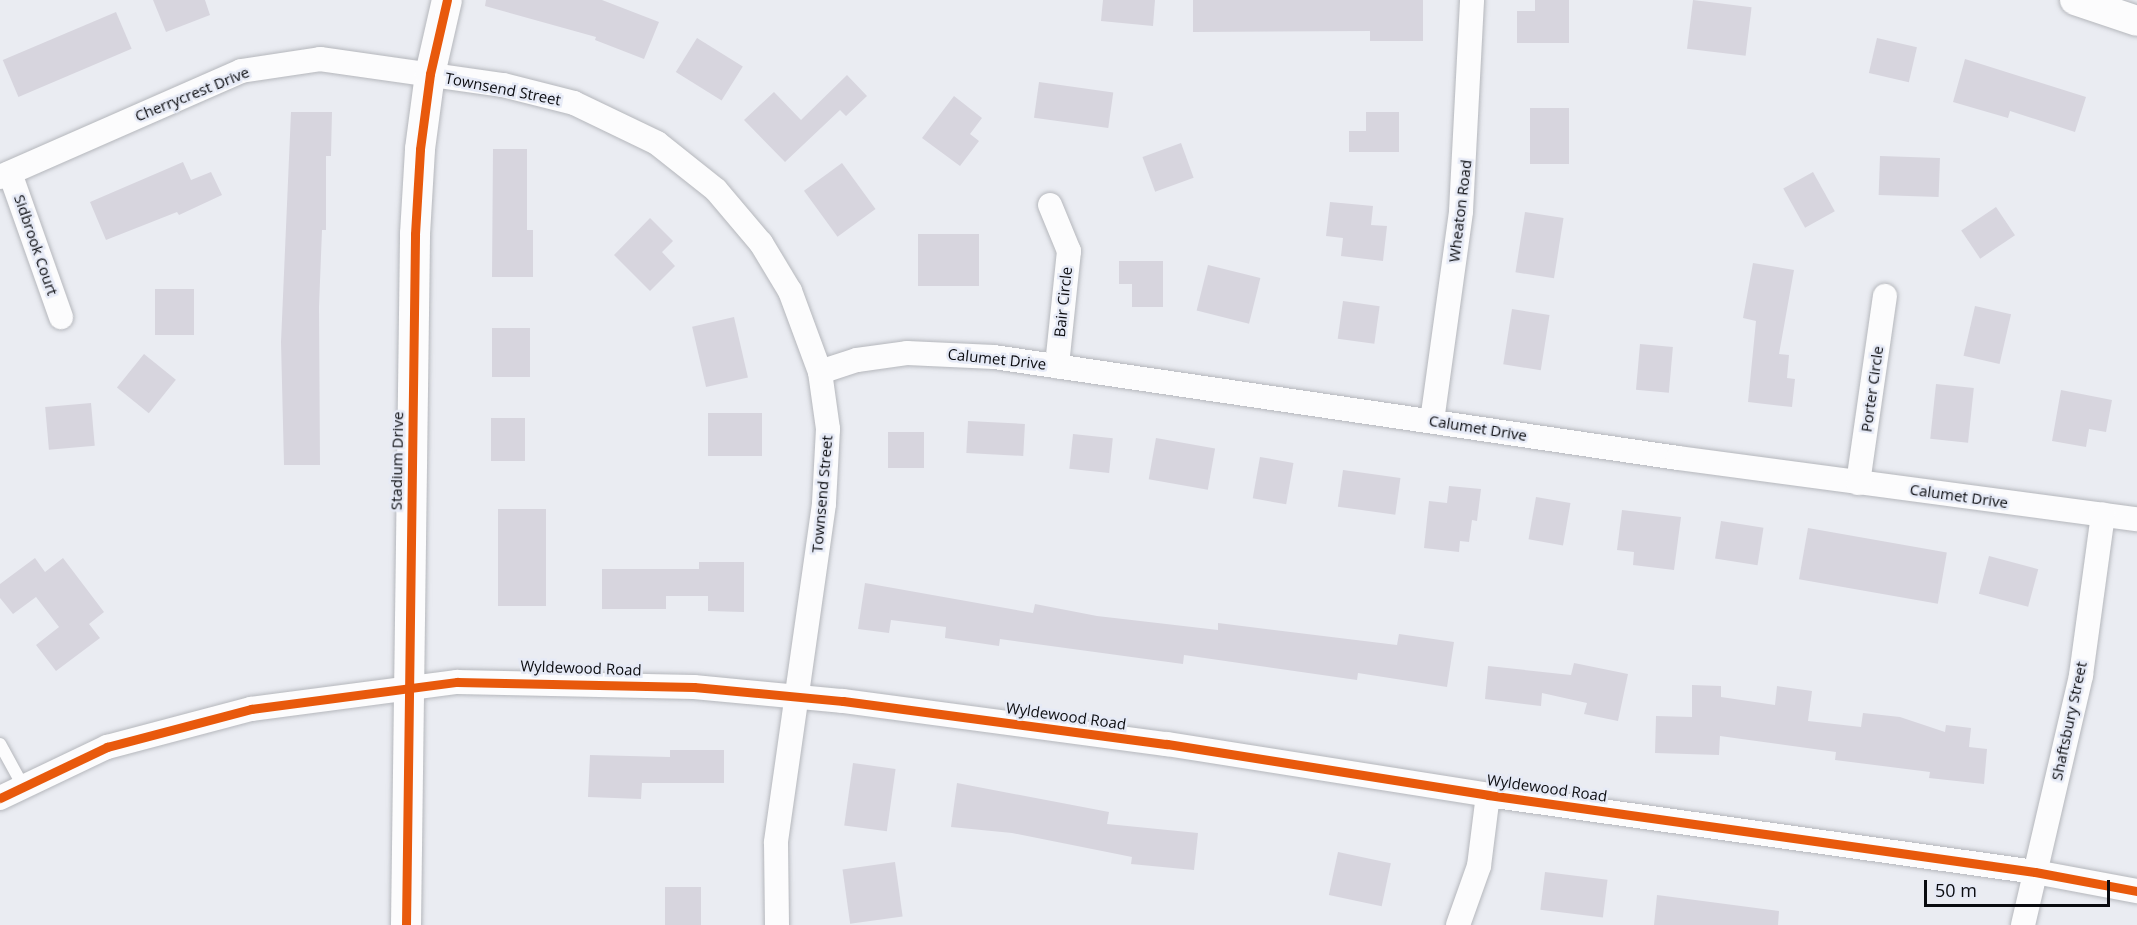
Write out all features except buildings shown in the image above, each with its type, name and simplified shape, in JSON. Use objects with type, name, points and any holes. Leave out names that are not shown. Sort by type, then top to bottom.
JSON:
[{"type":"street","name":"Stadium Drive","points":[[406,925],[416,234],[420,149],[430,74],[447,0]]},
{"type":"street","name":"Wheaton Road","points":[[1432,421],[1461,211],[1472,0]]},
{"type":"street","points":[[2075,0],[2137,21]]},
{"type":"street","name":"Cherrycrest Drive","points":[[5,175],[181,96],[261,66],[320,59],[430,74]]},
{"type":"street","name":"Townsend Street","points":[[430,74],[503,85],[574,103],[647,138],[680,159],[716,190],[761,243],[800,313],[820,372],[828,454],[776,843],[777,925]]},
{"type":"street","name":"Sidbrook Court","points":[[5,175],[61,317]]},
{"type":"street","name":"Bair Circle","points":[[1050,205],[1068,251],[1057,366]]},
{"type":"street","name":"Porter Circle","points":[[1858,483],[1885,296]]},
{"type":"street","name":"Calumet Drive","points":[[820,372],[857,360],[932,353],[1057,366],[1858,483],[2137,519]]},
{"type":"street","name":"Shaftsbury Street","points":[[2023,925],[2081,675],[2103,514]]},
{"type":"street","name":"Wyldewood Road","points":[[0,798],[63,764],[162,729],[251,708],[492,680],[694,687],[797,695],[1167,744],[1488,795],[2035,872],[2137,891]]},
{"type":"street","points":[[1458,925],[1479,866],[1488,795]]},
{"type":"lane","points":[[0,744],[23,786]]},
{"type":"cycle path","points":[[406,925],[415,234],[420,149],[430,74],[447,0]]},
{"type":"cycle path","points":[[0,798],[107,747],[251,709],[457,682],[694,687],[843,701],[1167,744],[1488,795],[2035,872],[2137,891]]}]
